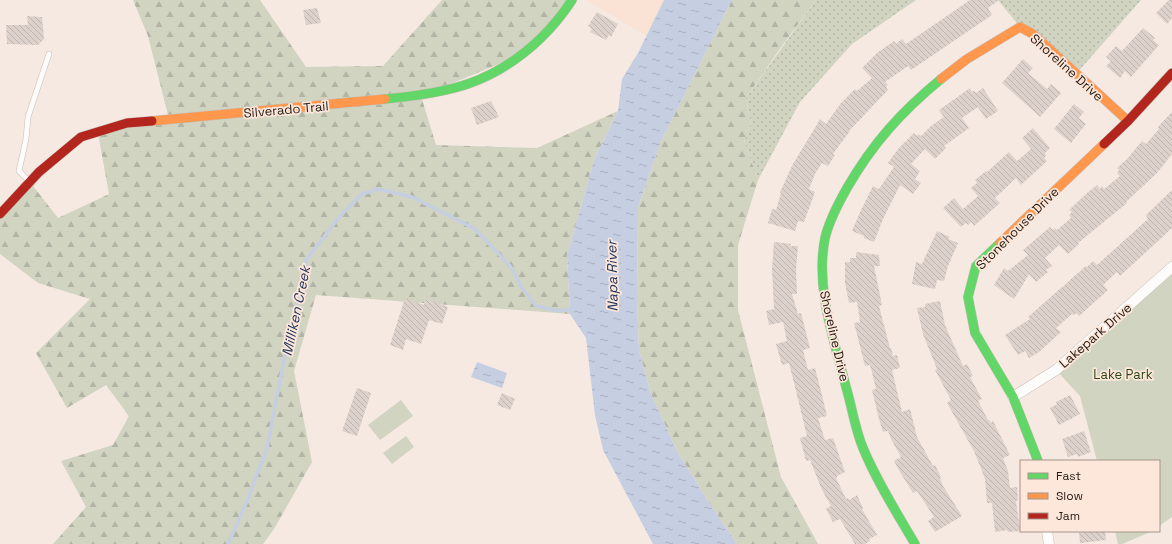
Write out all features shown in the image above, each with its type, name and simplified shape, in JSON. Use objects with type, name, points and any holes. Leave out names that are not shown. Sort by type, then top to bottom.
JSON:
[{"type":"street","name":"Silverado Trail","points":[[0,214],[39,172],[81,137],[127,123],[421,96],[452,89],[505,68],[526,53],[547,33],[566,10],[572,0]]},
{"type":"street","name":"Shoreline Drive","points":[[915,544],[879,482],[863,446],[826,310],[822,261],[825,238],[836,209],[849,183],[869,151],[896,118],[926,90],[988,45],[1020,27],[1033,34],[1128,121]]},
{"type":"street","name":"Stonehouse Drive","points":[[1038,460],[1013,397],[975,333],[968,297],[976,266],[1128,121],[1172,73]]},
{"type":"street","name":"Lakepark Drive","points":[[1013,397],[1056,370],[1172,267]]},
{"type":"street","points":[[1047,532],[1049,544]]},
{"type":"lane","points":[[30,182],[19,170],[26,140],[28,117],[49,54]]},
{"type":"shaded area","points":[[586,0],[664,0],[647,36]]},
{"type":"green space","points":[[133,0],[260,0],[306,67],[383,66],[442,0],[572,0],[526,53],[421,96],[436,145],[537,148],[618,111],[594,160],[567,256],[570,314],[316,295],[294,371],[312,462],[274,529],[263,544],[53,544],[86,507],[61,461],[113,445],[129,416],[106,385],[67,408],[36,353],[90,299],[38,283],[0,254],[0,214],[30,182],[58,218],[109,194],[98,133],[169,119],[148,36]]},
{"type":"green space","points":[[732,0],[816,0],[746,98],[751,124],[744,141],[758,180],[738,245],[738,310],[781,477],[818,544],[737,544],[679,455],[651,394],[639,351],[637,299],[638,207],[661,141]]},
{"type":"green space","points":[[816,0],[916,0],[852,44],[800,102],[758,180],[744,141],[751,124],[746,98]]},
{"type":"green space","points":[[998,0],[1141,0],[1076,74],[1020,27]]},
{"type":"green space","name":"Lake Park","points":[[1172,264],[1172,517],[1160,525],[1160,460],[1097,460],[1080,396],[1056,370]]},
{"type":"green space","points":[[401,400],[413,416],[380,440],[368,425]]},
{"type":"green space","points":[[406,436],[414,447],[392,464],[383,453]]},
{"type":"green space","points":[[1115,532],[1151,532],[1122,544],[1118,544]]},
{"type":"water","name":"Napa River","points":[[664,0],[732,0],[661,141],[638,207],[637,299],[639,351],[651,394],[679,455],[737,544],[653,544],[603,450],[595,415],[586,338],[570,314],[567,256],[594,160],[618,111],[622,79],[638,53]]},
{"type":"water","points":[[477,362],[507,373],[502,388],[471,377]]},
{"type":"building","points":[[970,0],[999,0],[988,8],[992,15],[911,70],[908,66],[885,82],[888,85],[886,87],[888,90],[849,131],[833,154],[835,155],[828,166],[822,163],[815,174],[809,189],[815,192],[804,222],[798,221],[795,231],[768,223],[772,209],[776,210],[780,192],[793,164],[820,119],[826,124],[841,103],[855,89],[857,91],[872,78],[862,68],[877,53],[894,41],[896,44],[902,39],[906,44]]},
{"type":"building","points":[[1169,0],[1172,0],[1172,18],[1167,24],[1156,13]]},
{"type":"building","points":[[317,8],[321,23],[306,25],[303,10]]},
{"type":"building","points":[[597,12],[618,24],[611,37],[609,35],[606,40],[590,32],[592,29],[588,26]]},
{"type":"building","points":[[27,16],[42,17],[44,39],[38,45],[7,44],[6,25],[28,25]]},
{"type":"building","points":[[1143,28],[1155,38],[1153,40],[1159,45],[1131,77],[1125,71],[1120,78],[1106,66],[1111,61],[1106,57],[1116,46],[1122,51]]},
{"type":"building","points":[[1023,59],[1033,68],[1028,73],[1047,89],[1051,84],[1061,93],[1040,117],[1002,83]]},
{"type":"building","points":[[970,88],[972,92],[974,91],[976,93],[983,88],[998,111],[986,119],[978,107],[962,118],[969,128],[944,146],[946,148],[935,159],[925,149],[911,164],[920,171],[915,179],[921,183],[913,194],[900,185],[883,219],[874,242],[852,231],[873,186],[879,189],[894,167],[888,163],[898,149],[914,133],[917,136],[919,134],[921,136],[931,126],[944,117],[939,110]]},
{"type":"building","points":[[491,101],[499,117],[477,125],[471,108]]},
{"type":"building","points":[[1074,104],[1084,112],[1079,118],[1086,124],[1071,143],[1054,129]]},
{"type":"building","points":[[1172,112],[1172,154],[1157,173],[1126,202],[1127,203],[1078,243],[1079,244],[1068,254],[1059,245],[1045,258],[1052,266],[1046,270],[1048,272],[1036,282],[1029,274],[1014,299],[994,285],[1004,268],[1008,271],[1028,255],[1023,250],[1050,227],[1053,230],[1055,228],[1057,230],[1071,218],[1069,215],[1072,212],[1069,210],[1087,193],[1097,185],[1100,189],[1102,186],[1104,189],[1120,176],[1117,173],[1119,170],[1117,168],[1127,159],[1142,141],[1146,144],[1159,129],[1158,127]]},
{"type":"building","points":[[1033,128],[1050,148],[1045,153],[1046,156],[1044,158],[1047,161],[1021,185],[1016,178],[995,198],[1000,203],[974,226],[971,222],[968,225],[966,223],[961,227],[943,208],[954,198],[963,209],[978,196],[971,188],[977,183],[975,180],[986,171],[987,172],[1009,152],[1017,161],[1031,149],[1022,138]]},
{"type":"building","points":[[1172,190],[1172,228],[1120,276],[1117,272],[1103,285],[1108,290],[1079,316],[1076,313],[1074,315],[1072,314],[1056,328],[1061,332],[1039,352],[1029,358],[1025,351],[1018,355],[1005,335],[1030,319],[1028,317],[1086,266],[1087,267],[1093,261],[1097,265],[1148,219],[1146,215]]},
{"type":"building","points":[[937,231],[950,237],[948,239],[958,243],[948,266],[944,281],[937,280],[935,289],[912,284],[916,262],[922,264]]},
{"type":"building","points":[[774,242],[791,244],[790,246],[798,246],[796,270],[797,294],[792,294],[798,314],[801,313],[810,348],[803,350],[808,370],[815,368],[827,416],[818,418],[825,440],[833,438],[845,472],[836,478],[846,499],[848,498],[849,500],[857,495],[863,508],[862,509],[877,535],[869,539],[870,541],[865,544],[855,544],[840,519],[833,522],[826,509],[831,506],[822,490],[810,460],[806,461],[800,438],[807,436],[789,363],[782,365],[776,344],[787,341],[783,322],[769,325],[766,311],[774,309],[772,269]]},
{"type":"building","points":[[856,252],[879,255],[880,266],[874,266],[882,305],[879,306],[890,348],[893,356],[897,355],[900,368],[892,370],[902,412],[910,409],[917,437],[933,466],[935,465],[941,477],[943,486],[962,516],[935,532],[928,521],[934,517],[917,491],[913,493],[900,472],[894,461],[901,457],[888,431],[883,432],[879,419],[872,390],[876,389],[870,365],[865,366],[854,323],[860,322],[857,302],[849,303],[845,283],[845,262],[850,262],[850,258],[856,258]]},
{"type":"building","points":[[405,298],[424,305],[426,299],[448,307],[442,324],[429,320],[421,344],[406,339],[403,350],[390,345]]},
{"type":"building","points":[[940,301],[945,325],[963,366],[967,364],[973,376],[970,377],[982,399],[978,401],[988,420],[991,423],[993,421],[1010,455],[1003,458],[1008,471],[1010,488],[1017,487],[1018,500],[1016,501],[1020,531],[1008,532],[1007,530],[995,532],[992,503],[987,503],[985,479],[974,451],[947,403],[951,400],[935,370],[937,369],[923,334],[917,308],[925,307],[925,304]]},
{"type":"building","points":[[357,388],[371,393],[357,436],[342,431]]},
{"type":"building","points":[[502,393],[515,399],[510,410],[497,405]]},
{"type":"building","points":[[1070,395],[1080,414],[1059,425],[1050,408],[1057,404],[1056,402]]},
{"type":"building","points":[[1084,431],[1091,452],[1078,457],[1077,454],[1068,457],[1062,439]]},
{"type":"building","points":[[1079,532],[1105,532],[1106,540],[1080,543]]},
{"type":"waterway","name":"Milliken Creek","points":[[228,544],[245,506],[267,448],[284,360],[306,260],[340,216],[362,194],[378,189],[412,197],[475,229],[511,267],[522,288],[536,306],[559,311],[572,309]]},
{"type":"traffic: fast","points":[[385,99],[408,97],[450,89],[469,84],[487,76],[523,54],[541,38],[558,20],[572,0]]},
{"type":"traffic: fast","points":[[915,544],[881,485],[860,441],[827,313],[822,276],[823,257],[825,238],[831,219],[857,172],[889,129],[913,104],[941,79]]},
{"type":"traffic: fast","points":[[1000,243],[976,266],[968,297],[975,333],[1013,397],[1038,460]]},
{"type":"traffic: slow","points":[[941,79],[967,59],[1020,27],[1033,34],[1128,121]]},
{"type":"traffic: slow","points":[[152,121],[385,99]]},
{"type":"traffic: slow","points":[[1000,243],[1104,144]]},
{"type":"traffic: jam","points":[[1104,144],[1128,121],[1172,73]]},
{"type":"traffic: jam","points":[[0,214],[39,172],[81,137],[127,123],[152,121]]}]
